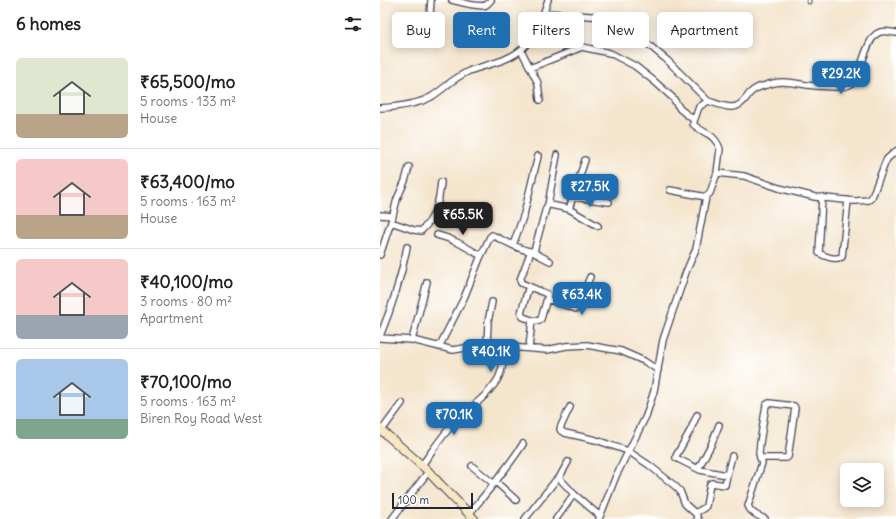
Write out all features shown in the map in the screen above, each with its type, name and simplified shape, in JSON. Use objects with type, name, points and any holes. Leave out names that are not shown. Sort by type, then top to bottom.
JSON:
[{"type":"main road","points":[[381,430],[422,465],[472,516]]},
{"type":"street","points":[[430,12],[431,0]]},
{"type":"street","points":[[453,0],[473,5],[484,5],[491,0]]},
{"type":"street","points":[[544,12],[548,0]]},
{"type":"street","points":[[584,16],[604,18],[637,35],[668,61],[708,101],[731,107],[738,106],[751,92],[757,88],[780,82],[809,86],[847,86],[855,79],[874,35],[881,32],[896,33]]},
{"type":"street","points":[[530,68],[582,47],[610,53],[635,66],[654,81],[673,98],[680,109],[694,120]]},
{"type":"street","points":[[380,108],[398,107],[431,97],[452,81],[469,71],[499,62],[521,50],[538,83],[540,100]]},
{"type":"street","points":[[559,478],[599,518],[616,476],[646,416],[654,391],[663,340],[686,272],[696,250],[706,197],[710,193],[717,173],[720,149],[719,145],[709,134],[693,124],[699,107],[708,101]]},
{"type":"street","points":[[717,173],[744,176],[779,188],[822,197],[866,201],[871,199],[887,159],[896,151]]},
{"type":"street","points":[[529,286],[521,315],[532,320],[539,321],[541,319],[548,295],[529,286],[521,283],[520,280],[531,252],[536,248],[548,205],[557,155]]},
{"type":"street","points":[[513,245],[524,214],[538,156]]},
{"type":"street","points":[[569,209],[585,160]]},
{"type":"street","points":[[380,255],[409,167]]},
{"type":"street","points":[[380,215],[414,230],[421,231],[435,212],[439,200],[441,182]]},
{"type":"street","points":[[670,190],[706,197]]},
{"type":"street","points":[[573,197],[609,202]]},
{"type":"street","points":[[822,197],[819,253],[835,258],[842,257],[848,200]]},
{"type":"street","points":[[548,205],[569,209],[598,226]]},
{"type":"street","points":[[437,235],[448,238],[481,256]]},
{"type":"street","points":[[438,347],[464,298],[481,256],[492,235],[550,261]]},
{"type":"street","points":[[407,247],[392,307],[380,337],[412,340],[453,350],[487,346],[547,350],[566,346],[587,345],[625,352],[658,370]]},
{"type":"street","points":[[547,299],[576,309],[590,277]]},
{"type":"street","points":[[412,340],[427,282]]},
{"type":"street","points":[[487,346],[488,322],[492,302]]},
{"type":"street","points":[[529,348],[532,320]]},
{"type":"street","points":[[422,465],[445,433],[479,401],[498,378],[506,347]]},
{"type":"street","points":[[381,430],[402,403]]},
{"type":"street","points":[[760,458],[786,458],[788,456],[795,408],[794,405],[767,404],[760,443],[759,454],[761,465],[748,506],[755,514],[765,519]]},
{"type":"street","points":[[570,407],[561,426],[561,431],[596,440],[628,451],[652,467],[675,486],[682,495],[685,504],[695,512],[698,519]]},
{"type":"street","points":[[697,415],[676,458],[698,469],[727,475]]},
{"type":"street","points":[[698,469],[719,424]]},
{"type":"street","points":[[472,516],[523,444]]},
{"type":"street","points":[[695,512],[706,506],[710,484],[725,485],[732,456]]},
{"type":"street","points":[[525,519],[559,478],[568,462]]},
{"type":"street","points":[[472,466],[516,500]]},
{"type":"street","points":[[392,519],[428,472]]},
{"type":"street","points":[[556,519],[574,494]]}]
